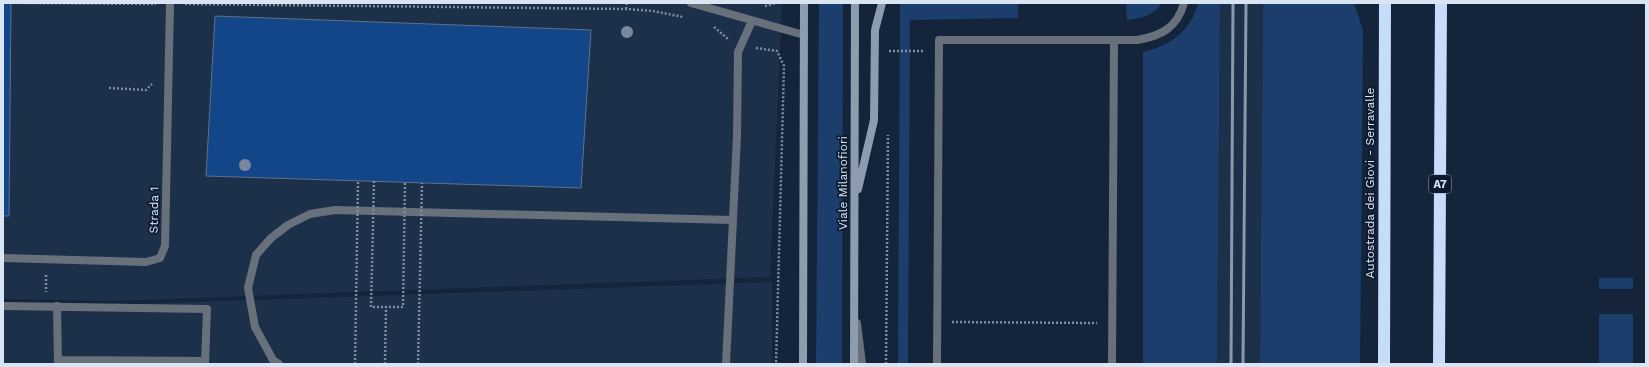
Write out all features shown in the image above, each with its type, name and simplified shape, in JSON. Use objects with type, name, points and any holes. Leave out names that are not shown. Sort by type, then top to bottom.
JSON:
[{"type":"highway","name":"Autostrada dei Giovi - Serravalle","points":[[1384,364],[1385,3]]},
{"type":"highway","name":"A7","points":[[1439,364],[1441,3]]},
{"type":"main road","points":[[803,364],[804,3]]},
{"type":"main road","name":"Viale Milanofiori","points":[[854,364],[855,3]]},
{"type":"main road","points":[[855,205],[874,120],[876,30],[882,3]]},
{"type":"lane","points":[[692,3],[804,35]]},
{"type":"lane","points":[[937,364],[939,40],[1137,40],[1156,36],[1171,26],[1182,11],[1184,3]]},
{"type":"lane","name":"Strada 1","points":[[3,258],[146,262],[160,258],[165,246],[170,4]]},
{"type":"lane","points":[[726,364],[737,136],[738,52],[752,21]]},
{"type":"lane","points":[[1112,364],[1114,40]]},
{"type":"lane","points":[[279,364],[273,360],[255,327],[248,288],[256,255],[271,238],[288,224],[310,214],[335,210],[732,220]]},
{"type":"lane","points":[[854,301],[862,364]]},
{"type":"lane","points":[[3,306],[57,306],[207,309],[205,363],[58,362],[57,306]]},
{"type":"path","points":[[23,3],[626,9],[653,11],[688,18]]},
{"type":"path","points":[[626,9],[627,3]]},
{"type":"path","points":[[156,4],[156,12]]},
{"type":"path","points":[[711,24],[726,38],[742,44],[777,51],[784,66],[776,364]]},
{"type":"path","points":[[889,58],[889,51],[940,51]]},
{"type":"path","points":[[109,88],[146,90],[156,80]]},
{"type":"path","points":[[886,364],[888,129]]},
{"type":"path","points":[[354,364],[358,181]]},
{"type":"path","points":[[374,181],[371,307],[386,308],[402,307],[405,182]]},
{"type":"path","points":[[418,364],[422,183]]},
{"type":"path","points":[[46,259],[46,306]]},
{"type":"path","points":[[385,364],[386,308]]},
{"type":"path","points":[[938,322],[1112,323]]},
{"type":"shaded area","points":[[3,3],[782,3],[770,277],[111,301],[3,299]]},
{"type":"shaded area","points":[[819,3],[843,3],[842,364],[816,364]]},
{"type":"shaded area","points":[[900,3],[1018,3],[1018,18],[910,20],[908,364],[898,364]]},
{"type":"shaded area","points":[[1126,3],[1162,3],[1155,11],[1147,16],[1127,20]]},
{"type":"shaded area","points":[[1198,3],[1220,3],[1217,364],[1143,364],[1143,52],[1162,46],[1178,36],[1190,22]]},
{"type":"shaded area","points":[[1220,3],[1263,3],[1260,364],[1217,364]]},
{"type":"shaded area","points":[[1263,3],[1354,3],[1363,30],[1360,364],[1260,364]]},
{"type":"shaded area","points":[[1599,278],[1633,278],[1633,289],[1599,289]]},
{"type":"shaded area","points":[[772,282],[772,364],[3,364],[3,303],[107,305]]},
{"type":"shaded area","points":[[1599,314],[1633,314],[1633,364],[1599,364]]},
{"type":"building","points":[[3,3],[11,3],[9,216],[3,216]]},
{"type":"building","points":[[215,16],[591,30],[581,188],[206,176]]},
{"type":"railway","points":[[1231,364],[1233,3]]},
{"type":"railway","points":[[1243,364],[1246,3]]}]
